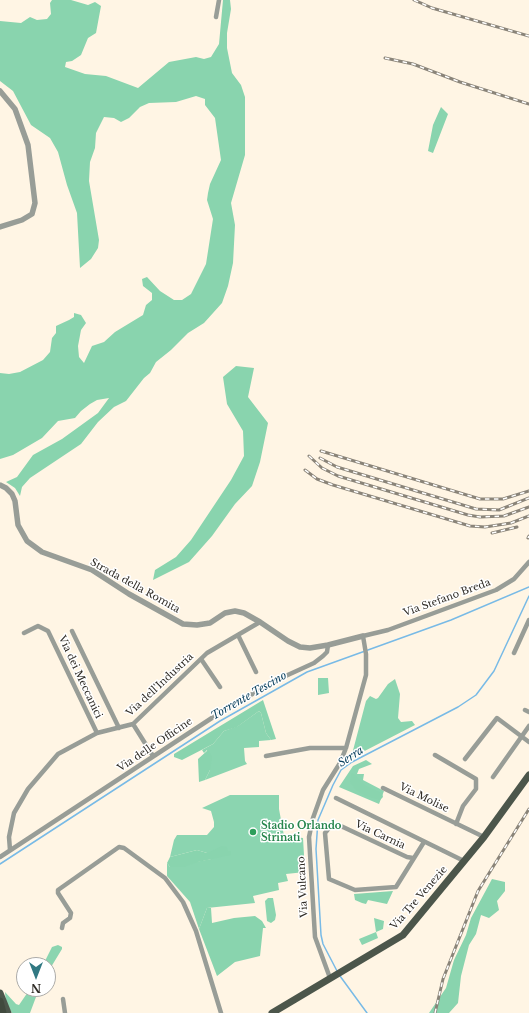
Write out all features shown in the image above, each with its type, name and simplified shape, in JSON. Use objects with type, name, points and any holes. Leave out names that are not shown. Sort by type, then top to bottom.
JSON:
[{"type":"highway","points":[[0,1001],[3,1013]]},
{"type":"main road","name":"Via Tre Venezie","points":[[272,1013],[403,935],[484,837],[529,775]]},
{"type":"main road","points":[[0,993],[8,1013]]},
{"type":"street","points":[[216,17],[219,0]]},
{"type":"street","points":[[0,91],[15,109],[28,145],[35,203],[32,214],[22,220],[0,227]]},
{"type":"street","name":"Strada della Romita","points":[[0,485],[12,494],[15,501],[18,525],[27,541],[42,552],[92,570],[129,594],[183,624],[197,625],[210,623],[225,613],[244,613],[260,622],[288,642],[300,647],[310,648],[363,636]]},
{"type":"street","name":"Via Stefano Breda","points":[[363,636],[388,630],[496,590],[514,580],[529,562]]},
{"type":"street","points":[[514,653],[529,620]]},
{"type":"street","name":"Via dell'Industria","points":[[10,850],[11,823],[14,813],[28,789],[58,754],[98,733],[133,724],[201,659],[260,622]]},
{"type":"street","name":"Via dei Meccanici","points":[[24,633],[38,626],[44,627],[48,631],[98,733]]},
{"type":"street","points":[[72,631],[119,728]]},
{"type":"street","points":[[238,635],[256,672]]},
{"type":"street","name":"Via Vulcano","points":[[332,977],[315,937],[309,837],[313,818],[323,790],[340,764],[346,748],[366,675],[366,654],[363,636]]},
{"type":"street","name":"Via delle Officine","points":[[0,856],[224,710],[279,679],[314,663],[323,656],[328,645]]},
{"type":"street","points":[[201,659],[220,687]]},
{"type":"street","points":[[465,759],[497,718],[529,742]]},
{"type":"street","points":[[133,724],[153,756]]},
{"type":"street","points":[[493,777],[529,726]]},
{"type":"street","points":[[266,756],[310,748],[346,748]]},
{"type":"street","name":"Via Molise","points":[[435,755],[476,780],[476,789],[463,806],[456,824]]},
{"type":"street","name":"Via Molise","points":[[383,788],[484,837]]},
{"type":"street","name":"Via Carnia","points":[[336,798],[464,861]]},
{"type":"street","name":"Via Carnia","points":[[414,858],[407,858],[335,825],[325,833],[328,879],[355,890],[396,887],[424,842]]},
{"type":"street","points":[[62,928],[63,924],[70,918],[71,913],[58,893],[58,890],[119,847],[124,848],[165,878],[183,902],[196,930],[221,1013]]},
{"type":"street","points":[[63,999],[65,1013]]},
{"type":"green space","points":[[52,0],[71,0],[88,5],[95,2],[101,6],[96,33],[88,38],[81,55],[72,61],[66,62],[65,67],[85,74],[106,76],[138,88],[169,62],[196,57],[204,59],[211,57],[219,44],[223,0],[230,0],[231,9],[227,33],[227,48],[232,73],[241,85],[245,97],[245,155],[231,203],[235,225],[233,263],[228,286],[222,303],[204,323],[188,333],[156,362],[150,373],[144,378],[126,401],[114,407],[98,422],[81,444],[30,478],[22,487],[20,496],[15,488],[6,482],[17,477],[33,455],[62,439],[98,413],[109,398],[97,400],[90,404],[75,418],[58,421],[42,438],[13,455],[0,459],[0,373],[9,374],[20,372],[43,360],[50,352],[52,338],[56,333],[56,326],[74,317],[74,313],[81,315],[86,323],[81,330],[78,346],[79,357],[84,363],[92,346],[104,342],[115,332],[143,315],[146,305],[152,300],[152,293],[143,286],[142,279],[147,277],[160,291],[174,300],[182,300],[191,294],[206,264],[213,219],[207,200],[208,193],[210,184],[221,160],[215,118],[205,105],[205,99],[196,96],[176,102],[149,103],[140,107],[129,118],[121,122],[114,118],[104,117],[96,133],[95,148],[90,162],[89,181],[99,240],[98,248],[91,259],[80,268],[77,213],[67,185],[58,152],[50,138],[31,125],[13,91],[0,81],[0,21],[21,23],[30,17],[37,20],[47,19],[51,14],[50,3]]},
{"type":"green space","points":[[441,107],[448,114],[433,153],[428,151],[433,125]]},
{"type":"green space","points":[[236,366],[254,368],[248,397],[268,423],[260,462],[252,486],[235,504],[212,536],[189,562],[153,580],[155,570],[176,557],[191,540],[231,480],[244,456],[243,431],[227,404],[223,377]]},
{"type":"green space","points":[[318,678],[328,678],[329,693],[318,695]]},
{"type":"green space","points":[[395,679],[400,694],[398,718],[401,722],[412,721],[415,725],[351,758],[366,701],[370,696],[376,699],[378,698],[388,684]]},
{"type":"green space","points":[[263,700],[276,739],[271,740],[266,733],[261,713],[259,711],[237,727],[224,731],[213,744],[182,760],[174,757],[174,754]]},
{"type":"green space","points":[[259,711],[261,713],[266,733],[271,740],[259,741],[259,747],[244,748],[245,761],[247,764],[205,780],[210,770],[207,750],[204,753],[202,750],[213,744],[224,731],[238,726]]},
{"type":"green space","points":[[208,750],[212,757],[210,770],[205,780],[199,782],[198,759]]},
{"type":"green space","points":[[366,760],[372,764],[359,769],[357,774],[364,774],[363,780],[384,791],[379,804],[339,787],[353,766]]},
{"type":"green space","points":[[353,773],[366,786],[382,793],[383,797],[380,800],[366,796],[356,790],[350,782],[351,774]]},
{"type":"green space","points":[[230,795],[279,795],[279,809],[284,836],[303,838],[305,872],[286,874],[288,881],[278,883],[279,890],[253,896],[255,903],[207,908],[199,929],[190,902],[167,876],[167,863],[170,867],[211,859],[207,853],[197,850],[170,857],[174,840],[177,835],[207,835],[214,827],[214,822],[211,811],[202,808]]},
{"type":"green space","points":[[222,846],[227,847],[228,851],[231,851],[231,855],[198,862],[184,867],[170,867],[167,863],[170,857],[197,850],[207,853]]},
{"type":"green space","points":[[492,879],[505,882],[505,891],[497,901],[499,910],[489,918],[481,915],[476,934],[469,945],[461,976],[458,1003],[449,1013],[429,1013],[446,988],[454,960],[466,935],[471,918]]},
{"type":"green space","points":[[393,891],[387,904],[368,900],[366,904],[362,903],[355,900],[354,894]]},
{"type":"green space","points":[[268,898],[273,898],[276,915],[275,920],[271,923],[267,921],[265,901]]},
{"type":"green space","points":[[207,908],[211,908],[212,923],[234,918],[255,916],[262,921],[266,928],[263,928],[260,956],[235,962],[217,976],[199,929]]},
{"type":"green space","points":[[374,918],[384,921],[383,929],[376,932]]},
{"type":"green space","points":[[376,932],[378,938],[362,945],[359,939]]},
{"type":"green space","points":[[58,945],[62,947],[56,959],[56,957],[47,957],[52,947]]},
{"type":"green space","points":[[5,992],[16,1004],[19,1005],[24,997],[36,997],[30,1013],[12,1013],[6,1003]]},
{"type":"waterway","name":"Torrente Tescino","points":[[0,864],[220,721],[307,672],[451,620],[529,587]]},
{"type":"waterway","name":"Serra","points":[[337,971],[323,944],[321,935],[316,849],[318,820],[333,785],[341,770],[352,762],[458,707],[476,695],[494,671],[529,596]]},
{"type":"waterway","name":"Serra","points":[[340,976],[367,1013]]},
{"type":"railway","points":[[414,0],[432,8],[529,36]]},
{"type":"railway","points":[[385,58],[413,64],[460,82],[529,104]]},
{"type":"railway","points":[[321,451],[480,499],[503,499],[529,491]]},
{"type":"railway","points":[[309,456],[322,468],[338,476],[468,515],[480,517],[504,516],[529,507]]},
{"type":"railway","points":[[320,458],[337,467],[476,509],[499,510],[529,498]]},
{"type":"railway","points":[[305,470],[317,479],[333,485],[470,526],[485,527],[511,523],[529,516]]},
{"type":"railway","points":[[492,533],[517,527]]},
{"type":"railway","points":[[435,1013],[443,979],[478,891],[529,809]]},
{"type":"place","name":"Stadio Orlando Strinati","points":[[253,832]]}]
